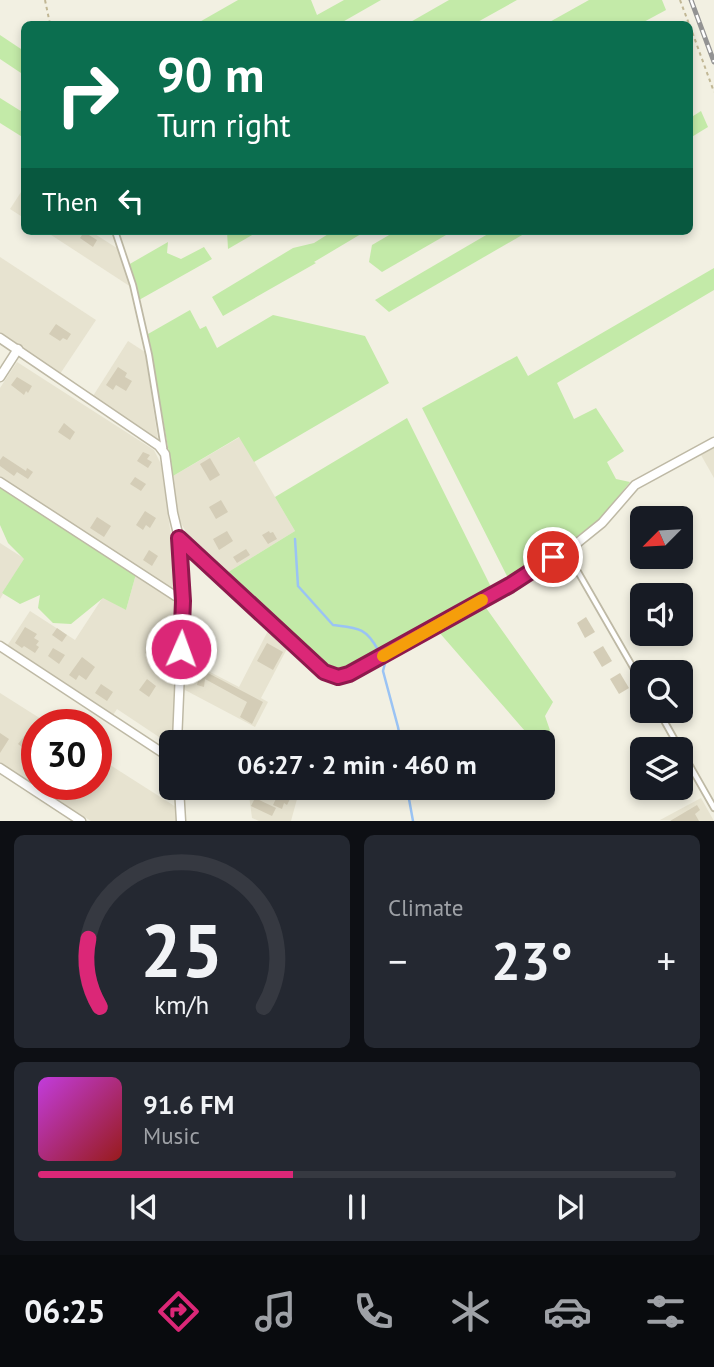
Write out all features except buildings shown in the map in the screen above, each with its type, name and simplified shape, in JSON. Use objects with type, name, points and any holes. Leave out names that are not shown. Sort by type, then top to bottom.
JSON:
[{"type":"street","points":[[0,338],[159,446],[165,454],[179,538],[183,601],[178,730]]},
{"type":"street","points":[[0,377],[18,349]]},
{"type":"street","points":[[179,538],[324,672],[338,677],[349,674],[486,598],[566,550],[602,523],[635,485],[714,442]]},
{"type":"street","points":[[0,482],[183,601]]},
{"type":"street","points":[[0,646],[159,750]]},
{"type":"street","points":[[0,768],[81,821]]},
{"type":"street","points":[[180,800],[181,821]]},
{"type":"lane","points":[[116,235],[133,285],[149,355],[165,454]]},
{"type":"lane","points":[[566,550],[630,662]]},
{"type":"lane","points":[[693,772],[714,808]]},
{"type":"path","points":[[45,0],[49,21]]},
{"type":"path","points":[[680,0],[688,21]]},
{"type":"path","points":[[693,36],[714,92]]},
{"type":"shaded area","points":[[21,192],[21,216],[10,209]]},
{"type":"shaded area","points":[[51,235],[96,235],[120,250],[131,287]]},
{"type":"shaded area","points":[[0,257],[96,320],[60,374],[0,334]]},
{"type":"shaded area","points":[[128,341],[145,352],[158,440],[93,396]]},
{"type":"shaded area","points":[[17,362],[154,450],[161,464],[179,593],[0,477],[0,388]]},
{"type":"shaded area","points":[[240,437],[295,531],[225,574],[194,545],[179,520],[173,476]]},
{"type":"shaded area","points":[[714,448],[714,478],[701,455]]},
{"type":"shaded area","points":[[0,543],[25,559],[0,599]]},
{"type":"shaded area","points":[[136,574],[177,601],[173,730],[159,730],[159,737],[117,709],[113,715],[112,709],[104,709],[7,646],[30,611],[75,640],[103,597],[126,610]]},
{"type":"shaded area","points":[[270,627],[289,645],[261,698],[268,702],[255,727],[185,690],[185,659],[239,687]]},
{"type":"shaded area","points":[[0,693],[25,709],[21,709],[21,776],[0,763]]},
{"type":"shaded area","points":[[112,766],[159,796],[159,800],[165,800],[176,807],[176,821],[91,821],[58,800],[112,800]]},
{"type":"shaded area","points":[[701,798],[714,821],[660,820]]},
{"type":"shaded area","points":[[250,800],[297,800],[291,821],[259,821],[252,818]]},
{"type":"green space","points":[[238,0],[311,0],[317,15],[344,0],[381,0],[344,21],[201,21]]},
{"type":"green space","points":[[449,0],[517,0],[479,21],[412,21]]},
{"type":"green space","points":[[589,0],[662,0],[666,10],[646,21],[551,21]]},
{"type":"green space","points":[[0,35],[21,49],[21,73],[0,59]]},
{"type":"green space","points":[[0,98],[21,111],[21,136],[0,123]]},
{"type":"green space","points":[[701,111],[708,127],[693,136],[693,116]]},
{"type":"green space","points":[[227,235],[252,235],[228,249]]},
{"type":"green space","points":[[327,235],[359,235],[223,316],[212,297],[293,248],[314,243]]},
{"type":"green space","points":[[389,235],[446,235],[382,272],[369,262],[372,245]]},
{"type":"green space","points":[[486,235],[522,235],[389,312],[375,300]]},
{"type":"green space","points":[[168,242],[167,253],[181,259],[204,247],[212,259],[139,300],[128,265]]},
{"type":"green space","points":[[714,268],[714,290],[557,383],[574,419],[596,408],[624,451],[607,462],[616,479],[630,482],[602,517],[566,545],[509,580],[422,408],[517,356],[528,376]]},
{"type":"green space","points":[[190,310],[200,329],[206,326],[217,348],[273,315],[365,336],[389,383],[254,462],[239,437],[173,476],[148,334]]},
{"type":"green space","points":[[407,418],[492,589],[340,673],[327,668],[225,574],[295,531],[275,497]]},
{"type":"green space","points":[[0,487],[136,574],[126,610],[103,598],[71,624],[53,623],[38,608],[40,595],[20,604],[2,593],[24,559],[8,543],[0,525]]},
{"type":"green space","points":[[484,605],[553,702],[545,716],[550,730],[524,730],[438,631]]},
{"type":"waterway","points":[[295,539],[298,586],[333,625],[360,630],[378,650]]},
{"type":"waterway","points":[[385,663],[383,671],[399,730]]},
{"type":"waterway","points":[[409,800],[413,821]]},
{"type":"railway","points":[[691,0],[714,62]]},
{"type":"slow traffic","points":[[383,656],[482,600]]},
{"type":"route","points":[[181,649],[183,601],[179,538],[324,672],[338,677],[349,674],[510,585],[553,557]]}]
